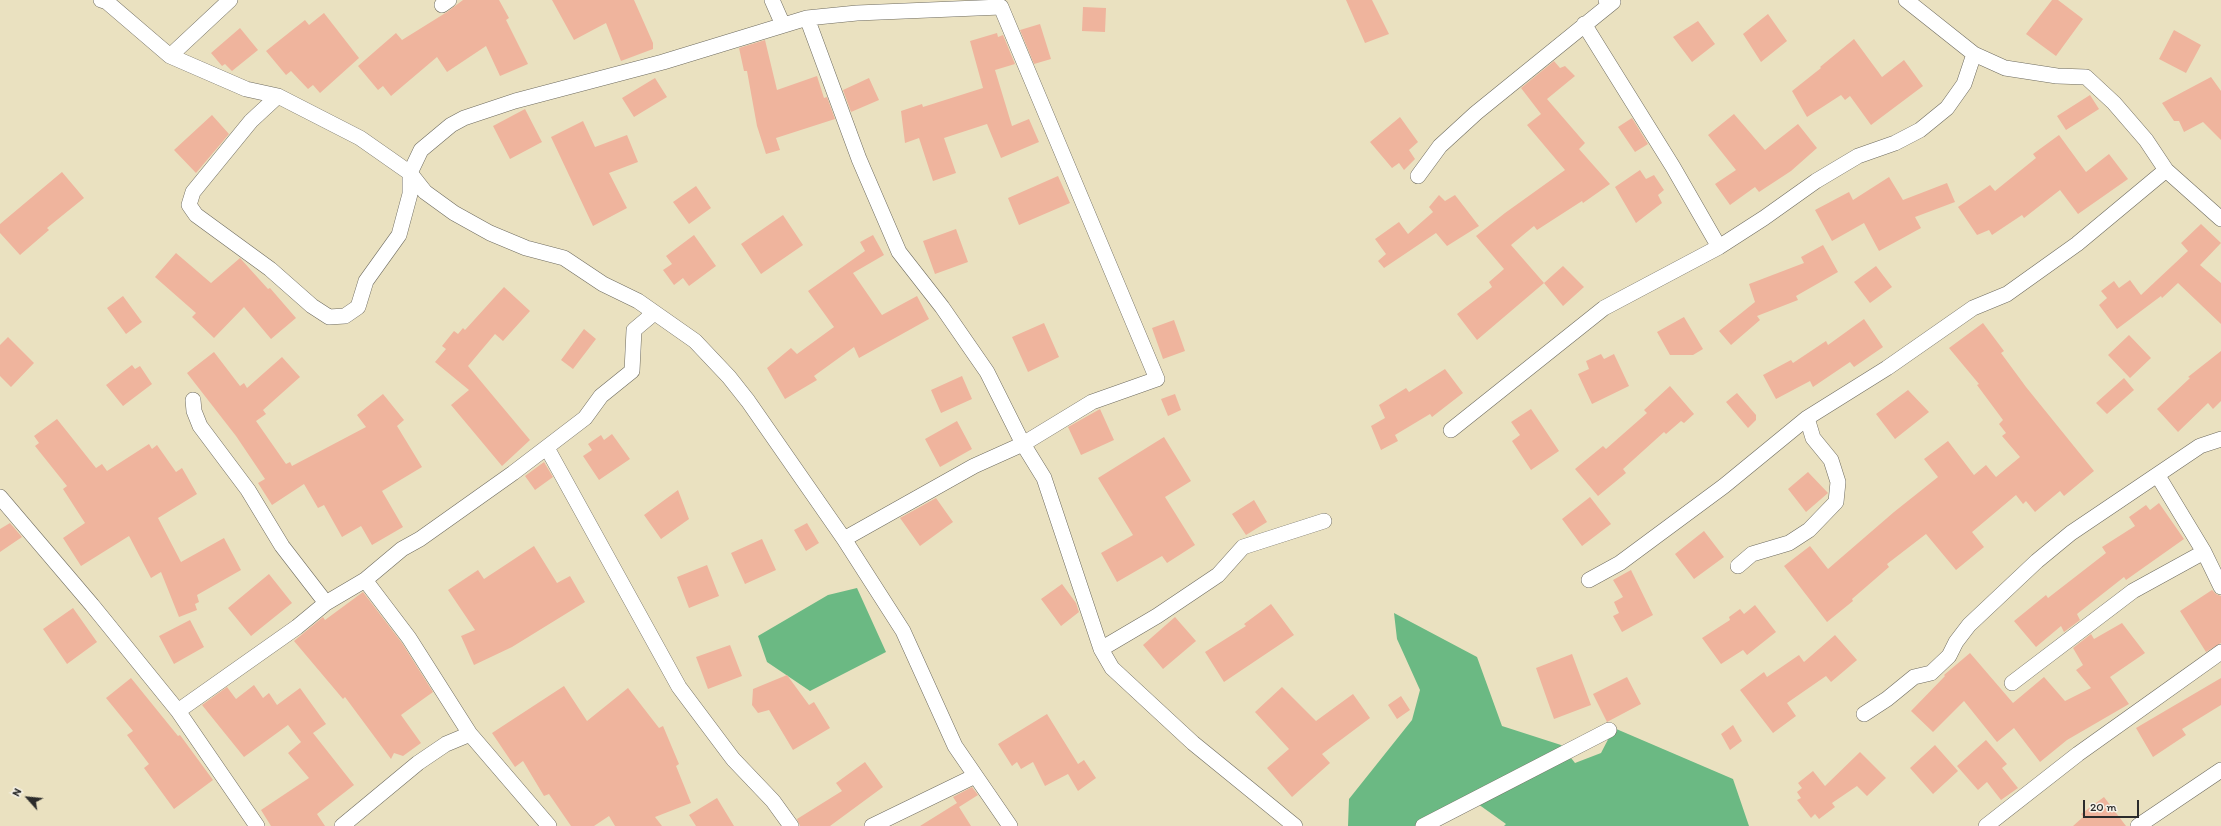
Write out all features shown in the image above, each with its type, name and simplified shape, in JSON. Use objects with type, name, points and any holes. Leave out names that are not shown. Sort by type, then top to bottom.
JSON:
[{"type":"street","points":[[101,0],[107,2],[170,56],[246,89],[278,96],[360,138],[410,173],[426,192],[454,213],[490,233],[526,248],[564,258],[603,284],[638,301],[653,314],[695,341],[729,377],[792,462],[844,539],[903,631],[955,746],[1010,826]]},
{"type":"street","points":[[170,56],[230,0]]},
{"type":"street","points":[[772,0],[783,25]]},
{"type":"street","points":[[1906,0],[1974,54],[2005,68],[2057,76],[2086,77],[2114,103],[2142,135],[2166,170],[2221,219]]},
{"type":"street","points":[[1418,176],[1440,146],[1471,117],[1612,1]]},
{"type":"street","points":[[278,96],[251,121],[193,192],[189,205],[196,215],[270,269],[312,306],[329,317],[345,316],[358,307],[366,281],[399,235],[410,194],[410,173],[421,150],[451,125],[464,118],[515,101],[663,62],[807,18],[857,12],[1001,7],[1157,379],[1092,402],[1023,444],[974,466],[844,539]]},
{"type":"street","points":[[807,18],[859,159],[899,252],[942,307],[987,372],[1023,444],[1044,478],[1101,648],[1112,668],[1192,743],[1295,826]]},
{"type":"street","points":[[1584,24],[1673,167],[1719,247]]},
{"type":"street","points":[[1451,430],[1604,308],[1719,247],[1764,218],[1816,181],[1858,156],[1895,142],[1920,130],[1947,108],[1964,84],[1974,54]]},
{"type":"street","points":[[1589,580],[1620,563],[1724,486],[1807,418],[1887,368],[1973,308],[2013,289],[2077,244],[2166,170]]},
{"type":"street","points":[[178,711],[297,627],[326,603],[365,580],[402,549],[426,534],[547,448],[585,418],[601,396],[632,371],[634,330],[653,314]]},
{"type":"street","points":[[193,400],[194,411],[200,426],[248,490],[282,546],[326,603]]},
{"type":"street","points":[[1738,566],[1752,554],[1789,543],[1809,530],[1836,502],[1838,482],[1831,460],[1812,438],[1807,418]]},
{"type":"street","points":[[1864,714],[1887,699],[1914,677],[1931,673],[1948,656],[1956,642],[1969,625],[2037,561],[2071,533],[2128,493],[2158,476],[2200,446],[2221,439]]},
{"type":"street","points":[[547,448],[679,687],[733,759],[773,801],[791,826]]},
{"type":"street","points":[[2158,476],[2204,552],[2221,587]]},
{"type":"street","points":[[0,497],[92,605],[178,711],[257,826]]},
{"type":"street","points":[[1101,648],[1157,616],[1218,574],[1242,547],[1324,521]]},
{"type":"street","points":[[2012,683],[2133,591],[2204,552]]},
{"type":"street","points":[[365,580],[409,638],[470,734],[549,826]]},
{"type":"street","points":[[1986,826],[2078,754],[2221,652]]},
{"type":"street","points":[[1423,826],[1609,730]]},
{"type":"street","points":[[342,826],[418,763],[446,744],[470,734]]},
{"type":"street","points":[[2138,826],[2221,770]]},
{"type":"street","points":[[872,826],[975,776]]},
{"type":"green space","points":[[857,588],[886,652],[810,691],[767,662],[758,636],[828,595]]},
{"type":"green space","points":[[1394,613],[1477,657],[1502,726],[1561,745],[1575,763],[1601,753],[1614,728],[1733,779],[1749,826],[1504,826],[1506,824],[1478,804],[1420,826],[1348,826],[1349,799],[1412,720],[1420,690],[1397,639]]},
{"type":"building","points":[[463,0],[499,0],[509,18],[506,20],[528,64],[500,76],[486,46],[447,72],[437,57],[391,96],[383,86],[378,90],[358,66],[396,33],[402,40],[447,12]]},
{"type":"building","points":[[552,0],[634,0],[653,43],[653,49],[621,61],[606,23],[574,40]]},
{"type":"building","points":[[1346,0],[1372,0],[1389,34],[1365,43]]},
{"type":"building","points":[[2052,0],[2058,0],[2083,19],[2056,56],[2026,34]]},
{"type":"building","points":[[1083,7],[1106,8],[1105,32],[1082,31]]},
{"type":"building","points":[[324,13],[359,58],[320,93],[313,85],[308,89],[291,71],[286,75],[266,51],[305,20],[309,25]]},
{"type":"building","points":[[1768,14],[1787,41],[1761,62],[1743,34]]},
{"type":"building","points":[[1698,21],[1715,44],[1692,62],[1673,37]]},
{"type":"building","points":[[1040,24],[1051,59],[1034,64],[1020,30]]},
{"type":"building","points":[[240,28],[258,50],[232,71],[225,64],[222,66],[211,53]]},
{"type":"building","points":[[2174,30],[2201,45],[2186,73],[2159,59]]},
{"type":"building","points":[[997,33],[998,37],[1003,35],[1015,64],[995,70],[1012,126],[1029,119],[1039,142],[1001,158],[987,124],[944,138],[956,173],[933,181],[919,138],[905,143],[901,111],[922,104],[923,107],[983,88],[970,41]]},
{"type":"building","points":[[1854,39],[1882,77],[1904,60],[1923,86],[1871,125],[1850,96],[1845,100],[1841,95],[1807,117],[1792,91]]},
{"type":"building","points":[[765,40],[777,90],[817,76],[824,98],[827,97],[835,119],[776,138],[780,150],[766,154],[757,126],[747,71],[744,71],[739,48]]},
{"type":"building","points":[[1554,61],[1560,68],[1565,66],[1575,76],[1547,99],[1585,143],[1579,149],[1610,184],[1583,203],[1582,201],[1537,230],[1534,226],[1511,245],[1544,283],[1477,340],[1457,314],[1492,287],[1489,282],[1504,269],[1476,236],[1505,213],[1565,170],[1527,125],[1541,114],[1521,88]]},
{"type":"building","points":[[2211,77],[2221,91],[2221,140],[2203,122],[2184,132],[2179,121],[2174,121],[2162,103]]},
{"type":"building","points":[[655,78],[667,97],[634,117],[622,98]]},
{"type":"building","points":[[869,78],[879,100],[851,112],[843,90]]},
{"type":"building","points":[[2090,95],[2099,109],[2066,130],[2057,116]]},
{"type":"building","points":[[525,109],[542,142],[510,159],[493,126]]},
{"type":"building","points":[[1734,114],[1765,150],[1798,124],[1817,148],[1791,171],[1759,192],[1755,187],[1730,205],[1715,184],[1736,170],[1708,135]]},
{"type":"building","points":[[212,115],[229,134],[196,173],[174,150]]},
{"type":"building","points":[[1400,117],[1418,142],[1409,150],[1415,159],[1404,170],[1399,163],[1392,168],[1370,142]]},
{"type":"building","points":[[1632,118],[1648,144],[1635,152],[1618,127]]},
{"type":"building","points":[[583,121],[595,147],[627,135],[638,162],[609,173],[627,208],[593,226],[551,137]]},
{"type":"building","points":[[2059,135],[2086,172],[2109,154],[2128,179],[2078,214],[2060,190],[2024,218],[2022,215],[1992,235],[1989,230],[1977,235],[1958,207],[1990,185],[1995,191],[2036,158],[2033,154]]},
{"type":"building","points":[[1640,170],[1646,179],[1654,175],[1664,190],[1658,195],[1662,203],[1636,223],[1615,187]]},
{"type":"building","points":[[62,172],[84,198],[47,228],[49,230],[20,255],[0,233],[0,224]]},
{"type":"building","points":[[1058,176],[1070,203],[1019,225],[1008,198]]},
{"type":"building","points":[[1889,177],[1903,200],[1947,183],[1955,202],[1915,217],[1921,228],[1879,251],[1864,223],[1832,241],[1815,210],[1849,192],[1853,200]]},
{"type":"building","points":[[696,186],[711,208],[689,224],[673,202]]},
{"type":"building","points":[[1439,195],[1445,201],[1455,195],[1479,226],[1447,246],[1436,233],[1384,268],[1378,261],[1386,254],[1375,239],[1399,222],[1408,234],[1433,212],[1429,207]]},
{"type":"building","points":[[783,215],[803,245],[761,274],[741,244]]},
{"type":"building","points":[[2201,224],[2221,243],[2200,265],[2221,283],[2221,324],[2178,283],[2162,298],[2161,296],[2117,329],[2099,305],[2107,298],[2101,291],[2114,281],[2119,288],[2130,280],[2141,295],[2188,251],[2181,243]]},
{"type":"building","points":[[956,229],[968,262],[935,274],[923,241]]},
{"type":"building","points":[[694,235],[716,266],[689,286],[683,278],[674,285],[663,270],[672,264],[666,256]]},
{"type":"building","points":[[873,235],[884,255],[853,273],[882,315],[917,296],[929,319],[859,358],[854,347],[814,376],[817,380],[785,399],[767,368],[791,348],[797,354],[834,327],[808,291],[865,251],[860,242]]},
{"type":"building","points":[[1823,245],[1838,272],[1796,296],[1798,300],[1757,316],[1760,320],[1731,345],[1719,331],[1755,302],[1749,284],[1804,263],[1801,257]]},
{"type":"building","points":[[176,253],[211,283],[240,258],[268,289],[270,288],[296,318],[271,339],[244,307],[214,338],[192,317],[196,313],[155,277]]},
{"type":"building","points":[[1563,266],[1584,287],[1563,306],[1544,283]]},
{"type":"building","points":[[1876,266],[1892,287],[1870,303],[1854,282]]},
{"type":"building","points":[[504,287],[530,311],[503,341],[495,334],[468,366],[530,440],[502,466],[451,405],[469,390],[435,362],[446,349],[442,346],[454,331],[458,334],[463,328],[465,330]]},
{"type":"building","points":[[123,296],[142,322],[126,334],[107,308]]},
{"type":"building","points":[[1684,317],[1703,349],[1693,355],[1670,355],[1657,332]]},
{"type":"building","points":[[1864,319],[1883,347],[1854,367],[1850,362],[1813,387],[1810,381],[1776,399],[1763,375],[1791,360],[1793,363],[1826,341],[1828,345]]},
{"type":"building","points":[[1174,320],[1185,351],[1163,359],[1152,328]]},
{"type":"building","points":[[1044,323],[1059,357],[1028,372],[1012,337]]},
{"type":"building","points":[[1983,323],[2004,351],[2001,353],[2026,387],[2094,471],[2064,496],[2060,491],[2035,512],[2026,501],[2023,504],[2016,495],[1972,532],[1984,547],[1956,570],[1926,534],[1887,564],[1889,567],[1852,599],[1853,601],[1827,622],[1784,566],[1810,546],[1828,569],[1894,512],[1938,477],[1924,459],[1948,441],[1974,475],[1986,465],[1996,477],[2020,457],[2002,436],[2006,433],[1999,424],[2003,420],[1977,385],[1979,384],[1949,348]]},
{"type":"building","points":[[584,329],[596,339],[573,369],[561,360]]},
{"type":"building","points":[[2129,335],[2151,358],[2130,378],[2108,355]]},
{"type":"building","points":[[8,337],[34,363],[11,387],[0,376],[0,345]]},
{"type":"building","points":[[2221,351],[2221,401],[2213,409],[2208,403],[2178,432],[2157,409],[2190,378],[2188,377]]},
{"type":"building","points":[[214,352],[240,386],[244,383],[247,388],[282,357],[300,377],[263,410],[266,414],[256,421],[286,464],[290,462],[292,466],[366,427],[357,415],[383,394],[404,420],[397,426],[422,467],[382,491],[403,527],[372,545],[361,526],[342,537],[324,505],[318,508],[304,484],[272,505],[258,483],[265,479],[236,436],[187,373]]},
{"type":"building","points":[[1601,354],[1604,359],[1614,354],[1629,386],[1592,404],[1578,374],[1589,369],[1586,361]]},
{"type":"building","points":[[132,365],[135,369],[140,366],[152,384],[123,406],[106,385]]},
{"type":"building","points":[[1445,369],[1463,393],[1432,417],[1430,414],[1395,435],[1398,441],[1381,450],[1371,426],[1385,418],[1379,405],[1406,388],[1409,392]]},
{"type":"building","points":[[962,376],[972,399],[941,413],[931,390]]},
{"type":"building","points":[[2124,378],[2134,390],[2107,414],[2096,403]]},
{"type":"building","points":[[1670,386],[1694,414],[1684,423],[1681,421],[1666,434],[1664,432],[1623,469],[1626,473],[1598,496],[1575,469],[1603,446],[1606,449],[1647,413],[1644,410]]},
{"type":"building","points":[[1908,390],[1929,412],[1895,439],[1876,414]]},
{"type":"building","points":[[1737,393],[1756,415],[1756,420],[1748,428],[1726,402]]},
{"type":"building","points":[[1175,394],[1181,410],[1168,416],[1161,399]]},
{"type":"building","points":[[1100,409],[1114,440],[1081,455],[1068,427]]},
{"type":"building","points":[[1531,409],[1559,451],[1531,470],[1512,441],[1520,435],[1511,422]]},
{"type":"building","points":[[57,419],[96,468],[102,464],[107,471],[149,444],[152,449],[157,445],[176,472],[182,468],[197,494],[158,518],[181,562],[224,538],[241,570],[197,595],[199,602],[195,604],[197,610],[179,617],[161,572],[151,578],[129,536],[81,566],[63,538],[85,523],[63,489],[67,486],[35,446],[39,443],[34,436]]},
{"type":"building","points":[[957,421],[972,449],[940,467],[925,439]]},
{"type":"building","points":[[612,434],[630,459],[599,480],[583,456],[592,450],[588,444],[601,435],[604,440]]},
{"type":"building","points":[[1164,437],[1191,481],[1165,497],[1195,545],[1167,563],[1162,556],[1117,582],[1101,553],[1133,535],[1098,478]]},
{"type":"building","points":[[544,462],[553,477],[535,490],[525,476]]},
{"type":"building","points":[[1808,472],[1828,493],[1806,512],[1788,489]]},
{"type":"building","points":[[678,490],[689,519],[661,539],[644,515]]},
{"type":"building","points":[[1590,497],[1611,524],[1582,546],[1562,519]]},
{"type":"building","points":[[936,498],[953,522],[920,546],[900,518]]},
{"type":"building","points":[[1254,500],[1267,522],[1246,535],[1232,514]]},
{"type":"building","points":[[2159,503],[2184,539],[2126,580],[2124,577],[2077,614],[2080,620],[2064,632],[2061,626],[2036,647],[2014,621],[2046,595],[2048,598],[2106,553],[2102,547],[2135,526],[2129,517],[2146,505],[2150,510]]},
{"type":"building","points":[[10,523],[22,537],[0,552],[0,529]]},
{"type":"building","points":[[807,523],[819,543],[806,551],[794,530]]},
{"type":"building","points":[[1704,531],[1724,557],[1694,579],[1675,554]]},
{"type":"building","points":[[762,539],[776,570],[745,584],[731,553]]},
{"type":"building","points":[[534,546],[557,583],[570,576],[585,602],[512,647],[474,665],[461,636],[475,630],[448,590],[478,570],[484,579]]},
{"type":"building","points":[[707,565],[719,596],[689,608],[677,577]]},
{"type":"building","points":[[1631,570],[1653,615],[1622,632],[1613,616],[1619,613],[1614,602],[1623,597],[1613,580]]},
{"type":"building","points":[[269,574],[292,603],[251,636],[228,608]]},
{"type":"building","points":[[1062,584],[1076,603],[1079,612],[1061,626],[1041,599]]},
{"type":"building","points":[[2212,590],[2221,596],[2221,643],[2206,652],[2180,611]]},
{"type":"building","points":[[363,592],[402,643],[433,692],[401,715],[421,743],[403,756],[394,753],[391,759],[345,697],[343,699],[294,641],[323,617],[325,620]]},
{"type":"building","points":[[1271,604],[1294,635],[1224,682],[1205,652],[1246,626],[1244,624]]},
{"type":"building","points":[[1755,605],[1776,632],[1747,655],[1743,650],[1721,664],[1702,638],[1730,620],[1729,617],[1740,609],[1744,614]]},
{"type":"building","points":[[73,608],[97,642],[67,664],[43,629]]},
{"type":"building","points":[[1175,617],[1196,641],[1163,669],[1143,645]]},
{"type":"building","points":[[190,620],[204,647],[174,664],[159,636]]},
{"type":"building","points":[[2122,623],[2145,653],[2110,677],[2129,704],[2067,740],[2040,762],[2014,728],[1997,742],[1964,701],[1933,732],[1911,711],[1945,676],[1944,675],[1970,653],[2013,703],[2044,677],[2065,701],[2091,688],[2076,670],[2083,665],[2073,648],[2091,634],[2094,639]]},
{"type":"building","points":[[1835,635],[1857,660],[1831,682],[1826,676],[1787,703],[1796,716],[1773,733],[1740,690],[1764,672],[1767,677],[1799,655],[1804,662]]},
{"type":"building","points":[[730,645],[742,676],[708,689],[696,657]]},
{"type":"building","points":[[1572,654],[1591,705],[1554,719],[1536,668]]},
{"type":"building","points":[[787,675],[809,705],[814,702],[830,728],[793,750],[769,710],[758,713],[752,705],[753,689]]},
{"type":"building","points":[[1627,677],[1641,704],[1607,722],[1593,694]]},
{"type":"building","points":[[131,678],[178,736],[180,735],[213,780],[174,809],[144,768],[149,764],[127,735],[133,731],[106,698]]},
{"type":"building","points":[[2221,678],[2221,705],[2182,729],[2186,735],[2153,757],[2136,728]]},
{"type":"building","points":[[254,685],[263,698],[269,693],[277,705],[300,688],[326,724],[313,733],[354,785],[317,814],[325,826],[271,826],[261,810],[309,778],[288,753],[301,742],[288,725],[244,757],[202,705],[227,687],[236,699]]},
{"type":"building","points":[[564,686],[587,721],[628,688],[659,728],[663,726],[679,764],[676,766],[691,803],[655,817],[662,826],[615,826],[609,816],[594,826],[571,826],[549,794],[544,796],[523,761],[515,767],[492,733]]},
{"type":"building","points":[[1282,687],[1316,721],[1353,694],[1370,718],[1322,754],[1330,763],[1292,797],[1267,768],[1289,749],[1255,712]]},
{"type":"building","points":[[1401,696],[1410,710],[1397,719],[1388,705]]},
{"type":"building","points":[[1047,714],[1078,764],[1084,760],[1096,778],[1078,791],[1068,774],[1045,786],[1033,762],[1021,769],[1017,762],[1012,766],[998,744]]},
{"type":"building","points":[[1733,725],[1742,741],[1730,750],[1721,734]]},
{"type":"building","points":[[1986,740],[2007,764],[2002,768],[2018,788],[2001,800],[1987,782],[1978,790],[1957,766]]},
{"type":"building","points":[[1935,745],[1958,771],[1933,794],[1910,768]]},
{"type":"building","points":[[1860,752],[1886,778],[1867,796],[1857,786],[1832,803],[1835,807],[1819,819],[1815,814],[1811,818],[1797,800],[1801,798],[1797,792],[1802,788],[1798,783],[1813,771],[1825,786]]},
{"type":"building","points":[[865,762],[883,787],[830,826],[800,826],[797,819],[842,791],[836,783]]},
{"type":"building","points":[[972,787],[978,795],[959,807],[971,826],[920,826],[957,803],[953,797]]},
{"type":"building","points":[[2104,797],[2126,826],[2073,826],[2083,817],[2081,814]]},
{"type":"building","points":[[717,798],[734,826],[696,826],[689,815]]}]
